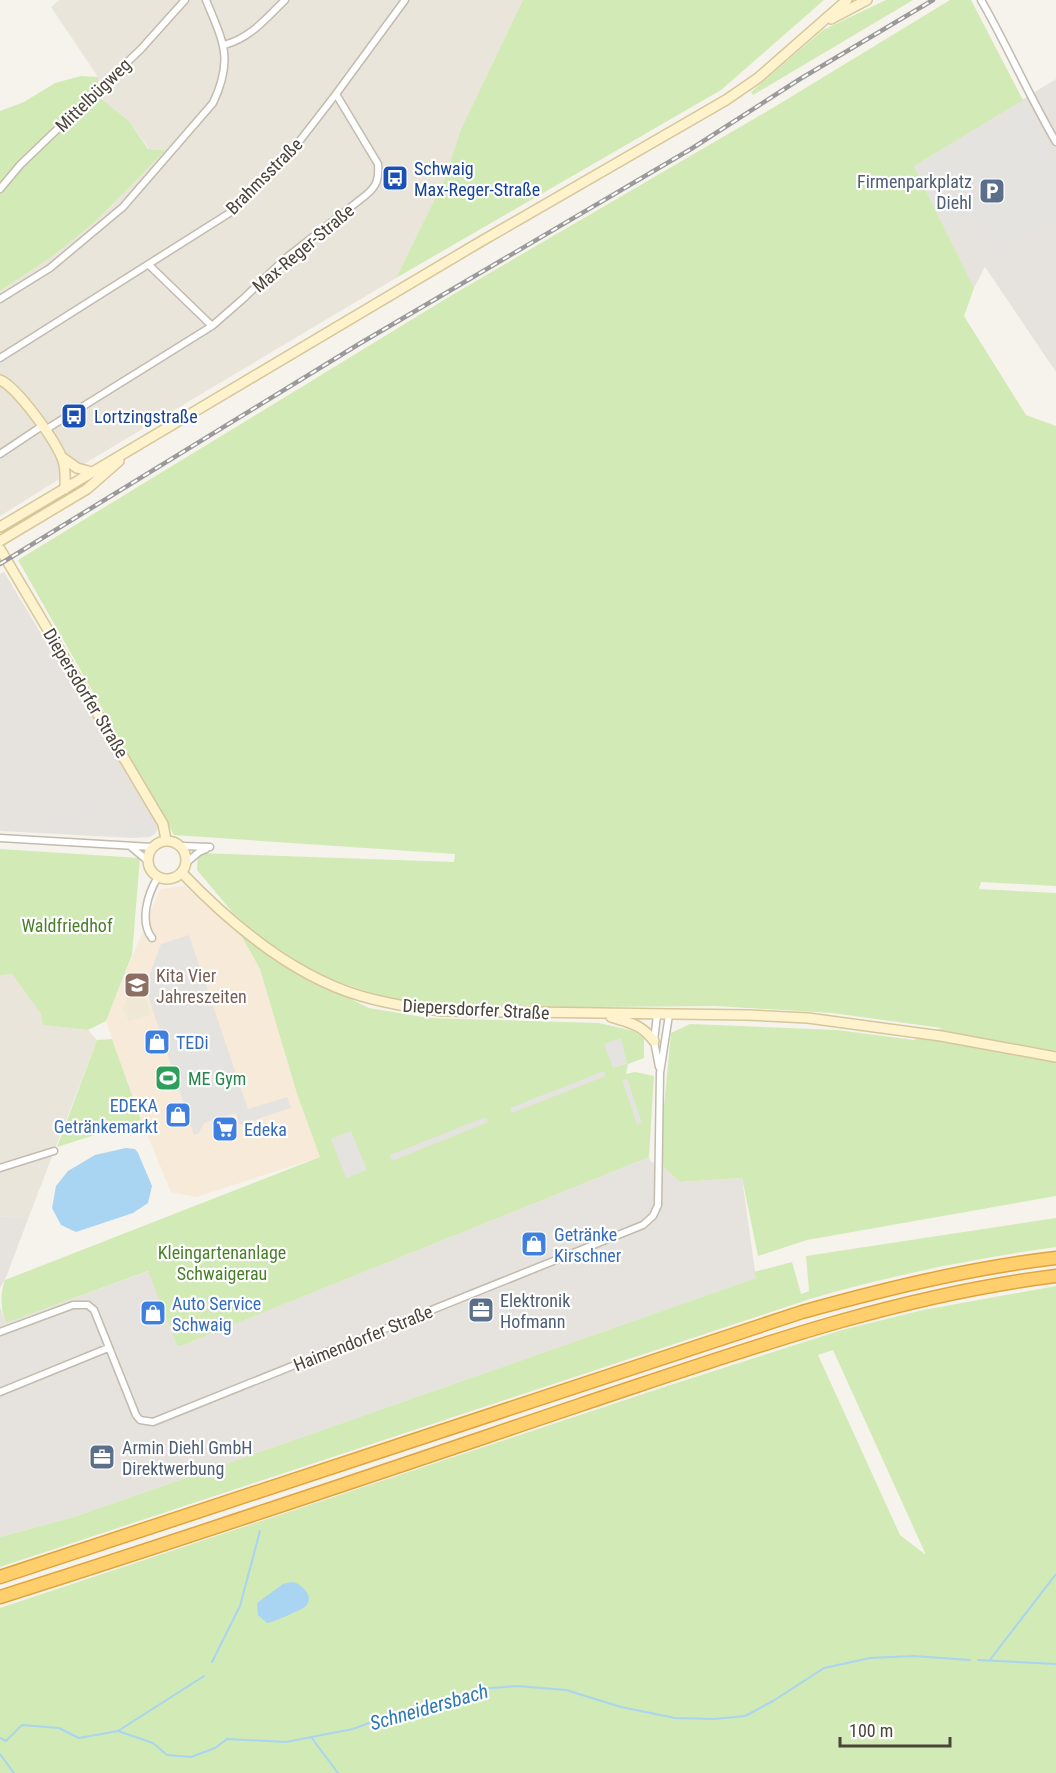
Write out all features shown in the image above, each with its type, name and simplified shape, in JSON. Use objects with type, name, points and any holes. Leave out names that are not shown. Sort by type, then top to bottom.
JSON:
[{"type":"highway","points":[[0,1577],[802,1312],[858,1296],[965,1272],[1056,1258]]},
{"type":"highway","points":[[0,1597],[269,1511],[806,1330],[971,1289],[1056,1276]]},
{"type":"street","name":"Mittelbügweg","points":[[0,189],[20,165],[141,49],[185,0]]},
{"type":"street","points":[[0,299],[50,268],[123,207],[213,103],[223,83],[224,45],[206,0]]},
{"type":"street","points":[[224,45],[237,42],[250,34],[285,0]]},
{"type":"street","points":[[336,94],[405,0]]},
{"type":"street","points":[[832,12],[836,0]]},
{"type":"street","points":[[4,525],[490,236],[726,100],[758,78],[847,0]]},
{"type":"street","points":[[810,31],[867,0]]},
{"type":"street","points":[[981,0],[1056,142]]},
{"type":"street","name":"Brahmsstraße","points":[[0,358],[231,212],[288,156],[336,94]]},
{"type":"street","name":"Max-Reger-Straße","points":[[43,428],[212,326],[285,258],[376,185],[379,176],[378,164],[336,94]]},
{"type":"street","points":[[149,265],[212,326]]},
{"type":"street","points":[[0,380],[12,387],[63,458],[77,468],[93,472]]},
{"type":"street","points":[[0,454],[43,428]]},
{"type":"street","points":[[0,542],[87,489],[135,447]]},
{"type":"street","points":[[63,458],[66,474],[65,489]]},
{"type":"street","name":"Diepersdorfer Straße","points":[[0,549],[163,824],[166,840]]},
{"type":"street","points":[[0,838],[118,843],[152,847],[166,840],[172,840],[182,846],[210,847],[199,852],[187,862]]},
{"type":"street","points":[[129,846],[148,861]]},
{"type":"street","points":[[152,847],[148,861],[149,867],[158,877],[171,879],[182,873],[187,862],[182,846]]},
{"type":"street","name":"Diepersdorfer Straße","points":[[182,873],[208,900],[282,958],[313,976],[360,996],[402,1006],[442,1011],[747,1015],[849,1022],[1056,1058]]},
{"type":"street","points":[[152,938],[148,933],[146,922],[147,901],[158,877]]},
{"type":"street","points":[[597,1014],[634,1024],[646,1030],[654,1041]]},
{"type":"street","name":"Haimendorfer Straße","points":[[657,1015],[654,1041],[660,1073]]},
{"type":"street","name":"Haimendorfer Straße","points":[[0,1332],[73,1305],[88,1305],[94,1310],[136,1415],[140,1420],[153,1422],[643,1225],[653,1216],[658,1205],[660,1073],[669,1015]]},
{"type":"street","points":[[0,1168],[54,1151]]},
{"type":"street","points":[[0,1392],[108,1348]]},
{"type":"shaded area","points":[[59,0],[523,0],[461,129],[445,178],[396,278],[0,516],[0,291],[53,256],[96,221],[166,150],[149,149],[129,121],[98,96],[98,77],[51,7]]},
{"type":"shaded area","points":[[1056,79],[1056,372],[985,267],[974,288],[914,166]]},
{"type":"shaded area","name":"Firmenparkplatz Diehl","points":[[1025,105],[1056,163],[1056,220],[993,256],[971,215],[947,228],[914,166]]},
{"type":"shaded area","points":[[4,572],[51,650],[62,659],[156,820],[158,828],[150,837],[0,831],[0,574]]},
{"type":"shaded area","points":[[88,800],[93,809],[78,822],[80,829],[72,830],[71,827],[59,833],[51,833],[47,824]]},
{"type":"shaded area","points":[[149,815],[158,828],[155,834],[150,837],[126,837],[129,833],[125,829]]},
{"type":"shaded area","points":[[184,886],[241,935],[260,969],[297,1094],[320,1157],[196,1197],[171,1192],[141,1120],[106,1021],[160,889]]},
{"type":"shaded area","points":[[189,935],[248,1109],[287,1097],[291,1108],[240,1125],[236,1113],[204,1123],[199,1133],[194,1135],[143,980],[148,979],[161,944]]},
{"type":"shaded area","name":"Kita Vier Jahreszeiten","points":[[137,970],[151,1015],[129,1021],[123,1009]]},
{"type":"shaded area","points":[[12,974],[41,1014],[44,1025],[88,1030],[97,1040],[28,1219],[0,1216],[0,975]]},
{"type":"shaded area","points":[[621,1038],[627,1064],[613,1068],[604,1044]]},
{"type":"shaded area","points":[[604,1071],[606,1076],[512,1113],[510,1108]]},
{"type":"shaded area","points":[[627,1078],[642,1123],[637,1124],[622,1080]]},
{"type":"shaded area","points":[[486,1117],[488,1122],[392,1161],[390,1155]]},
{"type":"shaded area","points":[[351,1131],[367,1170],[346,1178],[331,1139]]},
{"type":"shaded area","points":[[649,1157],[651,1162],[661,1165],[680,1182],[742,1178],[756,1278],[74,1517],[0,1537],[0,1307],[6,1323],[149,1271],[178,1347]]},
{"type":"shaded area","points":[[0,1216],[28,1219],[0,1288]]},
{"type":"shaded area","points":[[135,1310],[138,1316],[142,1315],[146,1325],[121,1334],[115,1317]]},
{"type":"green space","points":[[523,0],[824,0],[721,90],[396,278],[445,178],[461,129]]},
{"type":"green space","points":[[886,0],[913,0],[753,95],[751,92],[823,30]]},
{"type":"green space","points":[[950,0],[971,0],[1023,100],[914,166],[974,288],[964,316],[1026,415],[1056,426],[1056,886],[981,882],[979,889],[1056,893],[1056,1196],[807,1240],[758,1256],[742,1178],[680,1182],[661,1165],[661,1139],[671,1033],[690,1024],[837,1030],[914,1040],[942,1028],[832,1013],[715,1006],[470,1008],[413,1003],[383,997],[316,974],[264,939],[233,913],[197,870],[198,853],[454,862],[455,854],[174,835],[18,560],[452,295],[776,106]]},
{"type":"green space","points":[[81,76],[98,77],[98,96],[129,121],[148,149],[166,150],[96,221],[53,256],[0,291],[0,111],[24,102],[55,83]]},
{"type":"green space","name":"Waldfriedhof","points":[[0,849],[140,858],[132,955],[106,1021],[88,1030],[43,1025],[41,1014],[12,974],[0,975]]},
{"type":"green space","name":"Kleingartenanlage Schwaigerau","points":[[241,935],[295,972],[369,1008],[429,1018],[599,1023],[634,1031],[644,1038],[644,1058],[628,1064],[626,1074],[635,1072],[654,1076],[649,1157],[178,1347],[148,1271],[6,1323],[1,1301],[5,1280],[320,1157],[297,1094],[260,969]]},
{"type":"green space","points":[[112,1039],[141,1120],[57,1147],[97,1040]]},
{"type":"green space","points":[[1056,1218],[1056,1247],[932,1268],[810,1299],[0,1567],[0,1537],[74,1517],[756,1278],[754,1272],[792,1262],[801,1294],[809,1291],[806,1256]]},
{"type":"green space","points":[[1056,1286],[1056,1773],[0,1773],[0,1608],[667,1386],[842,1330],[923,1310]],"holes":[[[833,1350],[926,1555],[900,1535],[818,1355]]]},
{"type":"water","points":[[126,1148],[135,1149],[138,1153],[152,1186],[148,1203],[133,1213],[76,1232],[61,1225],[52,1208],[56,1186],[68,1171],[95,1155]]},
{"type":"water","points":[[292,1582],[303,1587],[308,1594],[306,1606],[267,1623],[258,1615],[257,1603],[283,1584]]},
{"type":"waterway","points":[[212,1662],[240,1606],[260,1531]]},
{"type":"waterway","points":[[989,1661],[1056,1574]]},
{"type":"waterway","name":"Schneidersbach","points":[[0,1738],[6,1741],[22,1725],[59,1728],[79,1738],[118,1731],[153,1743],[167,1755],[191,1757],[215,1748],[227,1739],[286,1742],[353,1729],[393,1714],[457,1699],[479,1689],[517,1686],[566,1690],[621,1707],[675,1718],[714,1719],[745,1716],[824,1668],[870,1658],[913,1656],[970,1660]]},
{"type":"waterway","name":"Schneidersbach","points":[[978,1660],[1056,1664]]},
{"type":"waterway","points":[[118,1731],[204,1676]]},
{"type":"waterway","points":[[311,1737],[338,1773]]},
{"type":"waterway","points":[[0,1754],[14,1773]]},
{"type":"railway","points":[[0,564],[359,344],[691,149],[800,79],[933,0]]},
{"type":"place","name":"Schwaig Max-Reger-Straße","points":[[395,178]]},
{"type":"place","name":"Firmenparkplatz Diehl","points":[[992,191]]},
{"type":"place","name":"Lortzingstraße","points":[[74,416]]},
{"type":"place","name":"Kita Vier Jahreszeiten","points":[[137,985]]},
{"type":"place","name":"TEDi","points":[[157,1042]]},
{"type":"place","name":"ME Gym","points":[[168,1078]]},
{"type":"place","name":"EDEKA Getränkemarkt","points":[[178,1115]]},
{"type":"place","name":"Edeka","points":[[225,1129]]},
{"type":"place","name":"Getränke Kirschner","points":[[534,1244]]},
{"type":"place","name":"Elektronik Hofmann","points":[[481,1310]]},
{"type":"place","name":"Auto Service Schwaig","points":[[153,1313]]},
{"type":"place","name":"Armin Diehl GmbH Direktwerbung","points":[[102,1457]]}]
